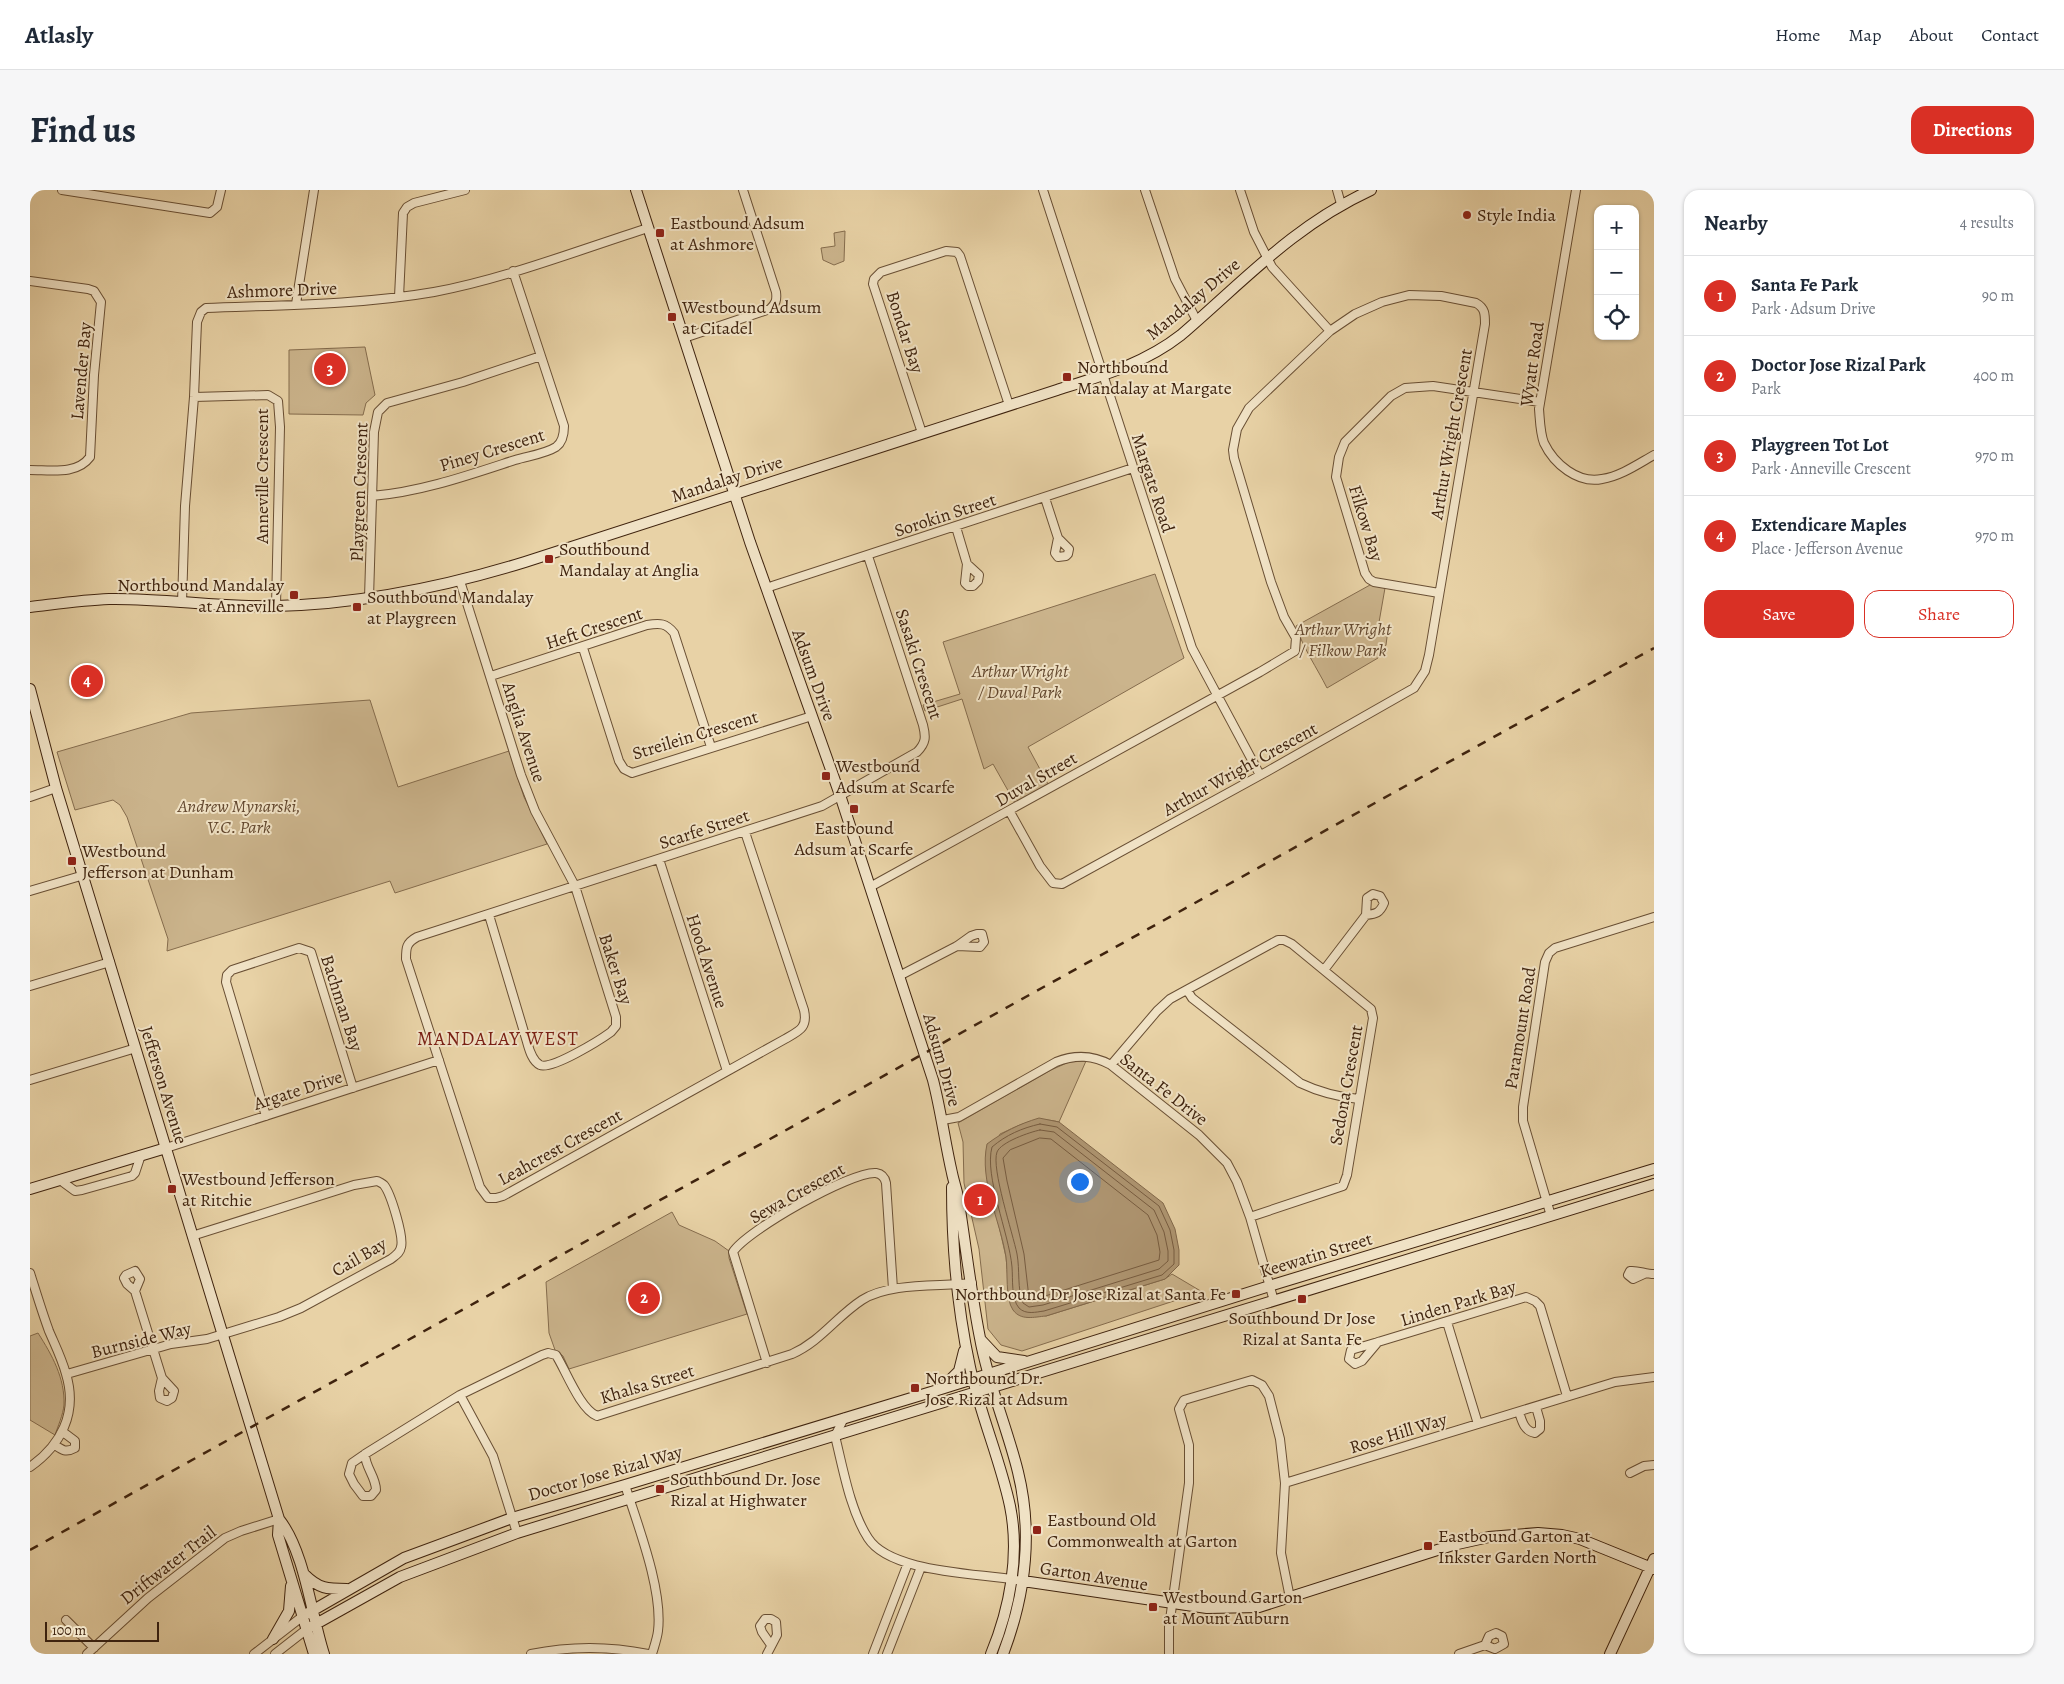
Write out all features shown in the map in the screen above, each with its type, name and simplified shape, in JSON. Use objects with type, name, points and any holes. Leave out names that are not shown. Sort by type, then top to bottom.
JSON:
[{"type":"street","points":[[62,190],[210,213],[217,207],[221,190]]},
{"type":"street","points":[[296,304],[314,190]]},
{"type":"street","points":[[399,297],[403,213],[414,203],[465,190]]},
{"type":"street","name":"Adsum Drive","points":[[636,190],[734,494],[840,795],[926,1053],[943,1120],[952,1173],[959,1200],[979,1337],[988,1375],[1013,1453],[1022,1488],[1025,1511],[1026,1563],[1019,1604],[1003,1654]]},
{"type":"street","points":[[684,338],[770,309],[777,299],[743,190]]},
{"type":"street","name":"Margate Road","points":[[1043,190],[1192,648],[1260,775]]},
{"type":"street","points":[[1145,190],[1175,279],[1197,322]]},
{"type":"street","points":[[1240,190],[1254,232],[1272,267],[1330,331]]},
{"type":"street","points":[[1337,190],[1341,204]]},
{"type":"street","name":"Mandalay Drive","points":[[30,608],[76,601],[110,599],[276,606],[332,603],[402,593],[460,581],[525,562],[1103,375],[1148,358],[1167,346],[1197,322],[1267,256],[1311,222],[1341,204],[1370,190]]},
{"type":"street","name":"Wyatt Road","points":[[1576,190],[1540,402],[1540,426],[1544,442],[1553,459],[1571,474],[1599,480],[1624,471],[1654,455]]},
{"type":"street","name":"Ashmore Drive","points":[[182,603],[185,506],[194,397],[197,322],[201,312],[206,308],[348,303],[450,288],[513,271],[648,228]]},
{"type":"street","name":"Bondar Bay","points":[[922,433],[874,279],[881,272],[946,251],[957,252],[960,256],[1009,405]]},
{"type":"street","name":"Piney Crescent","points":[[372,496],[394,494],[496,466],[557,446],[563,437],[564,426],[513,271]]},
{"type":"street","name":"Lavender Bay","points":[[30,281],[88,289],[94,291],[101,302],[94,375],[90,457],[84,465],[76,469],[30,470]]},
{"type":"street","name":"Arthur Wright Crescent","points":[[1010,812],[1040,866],[1053,883],[1062,884],[1414,688],[1425,671],[1473,392],[1485,315],[1483,309],[1476,303],[1441,296],[1409,295],[1368,307],[1330,331],[1249,408],[1238,429],[1233,450],[1236,469],[1271,582],[1284,617],[1296,638],[1295,651],[1217,695]]},
{"type":"street","name":"Playgreen Crescent","points":[[369,598],[375,420],[378,412],[386,403],[463,382],[542,356]]},
{"type":"street","name":"Filkow Bay","points":[[1439,593],[1374,582],[1365,573],[1336,477],[1345,442],[1392,396],[1405,388],[1419,386],[1443,387],[1540,402]]},
{"type":"street","name":"Anneville Crescent","points":[[194,397],[268,396],[278,400],[280,427],[276,606]]},
{"type":"street","name":"Sorokin Street","points":[[766,588],[1046,498],[1132,468]]},
{"type":"street","points":[[1046,498],[1058,538]]},
{"type":"street","points":[[956,527],[967,564]]},
{"type":"street","name":"Sasaki Crescent","points":[[840,795],[917,752],[924,745],[926,736],[868,556]]},
{"type":"street","name":"Anglia Avenue","points":[[460,581],[521,775],[535,811],[575,886]]},
{"type":"street","name":"Heft Crescent","points":[[491,676],[659,623],[668,626],[674,633],[712,747]]},
{"type":"street","name":"Streilein Crescent","points":[[583,648],[616,753],[624,769],[632,773],[812,716]]},
{"type":"street","name":"Jefferson Avenue","points":[[30,689],[56,788],[84,875],[192,1236],[279,1519],[289,1532],[302,1571],[324,1654]]},
{"type":"street","name":"Duval Street","points":[[870,887],[1010,812],[1217,695]]},
{"type":"street","points":[[30,797],[56,788]]},
{"type":"street","name":"Scarfe Street","points":[[575,886],[822,806],[840,795]]},
{"type":"street","name":"Leahcrest Crescent","points":[[575,886],[416,937],[409,942],[406,948],[406,959],[480,1187],[488,1198],[503,1196],[796,1033],[803,1027],[806,1019],[745,832]]},
{"type":"street","name":"Hood Avenue","points":[[659,860],[727,1071]]},
{"type":"street","points":[[30,891],[84,875]]},
{"type":"street","name":"Baker Bay","points":[[489,915],[530,1051],[539,1065],[548,1066],[601,1039],[616,1026],[616,1017],[575,886]]},
{"type":"street","points":[[1324,970],[1366,915]]},
{"type":"street","name":"Paramount Road","points":[[1551,1216],[1523,1121],[1523,1108],[1545,962],[1549,953],[1555,948],[1654,917]]},
{"type":"street","name":"Sedona Crescent","points":[[1112,1065],[1157,1011],[1170,1000],[1278,940],[1284,940],[1292,944],[1371,1009],[1373,1018],[1343,1186],[1250,1217]]},
{"type":"street","points":[[899,976],[957,946]]},
{"type":"street","name":"Bachman Bay","points":[[266,1116],[226,982],[232,970],[299,948],[311,952],[354,1088]]},
{"type":"street","points":[[30,986],[110,962]]},
{"type":"street","points":[[1187,990],[1192,998],[1300,1083],[1317,1091],[1359,1099]]},
{"type":"street","points":[[30,1080],[136,1048]]},
{"type":"street","name":"Santa Fe Drive","points":[[943,1120],[959,1117],[1056,1062],[1069,1057],[1086,1056],[1112,1065],[1199,1135],[1222,1157],[1237,1182],[1250,1217],[1274,1301]]},
{"type":"street","name":"Argate Drive","points":[[166,1148],[439,1060]]},
{"type":"street","points":[[30,1189],[166,1148]]},
{"type":"street","points":[[60,1180],[75,1190],[89,1189],[116,1181],[132,1176],[138,1167],[141,1155]]},
{"type":"street","name":"Keewatin Street","points":[[988,1375],[1270,1286],[1654,1170]]},
{"type":"street","name":"Adsum Drive","points":[[952,1173],[956,1285],[965,1342],[976,1391],[1010,1505],[1014,1552],[1011,1579],[1002,1623],[991,1654]]},
{"type":"street","name":"Sewa Crescent","points":[[767,1363],[733,1252],[744,1240],[784,1214],[853,1178],[867,1174],[880,1174],[886,1183],[893,1290]]},
{"type":"street","name":"Cail Bay","points":[[192,1236],[371,1180],[377,1180],[383,1185],[401,1235],[402,1245],[399,1252],[391,1259],[301,1308],[279,1317],[222,1334]]},
{"type":"street","name":"Keewatin Street","points":[[992,1386],[1654,1184]]},
{"type":"street","points":[[30,1273],[44,1318],[67,1374],[69,1402],[67,1418],[55,1445],[50,1452],[30,1467]]},
{"type":"street","points":[[1644,1274],[1654,1274]]},
{"type":"street","name":"Khalsa Street","points":[[364,1454],[365,1462],[376,1484],[376,1490],[371,1496],[363,1496],[354,1484],[349,1474],[352,1463],[364,1454],[460,1395],[536,1357],[548,1353],[556,1355],[590,1413],[597,1416],[767,1363],[808,1347],[861,1301],[870,1296],[893,1290],[972,1283]]},
{"type":"street","points":[[136,1291],[162,1378]]},
{"type":"street","name":"Linden Park Bay","points":[[1378,1342],[1526,1297],[1535,1300],[1540,1306],[1567,1396]]},
{"type":"street","points":[[1447,1322],[1478,1424]]},
{"type":"street","name":"Burnside Way","points":[[67,1374],[153,1349],[222,1334]]},
{"type":"street","points":[[979,1337],[997,1357],[1030,1362]]},
{"type":"street","points":[[941,1389],[959,1370],[964,1356],[965,1342]]},
{"type":"street","name":"Doctor Jose Rizal Way","points":[[254,1654],[303,1616],[404,1558],[512,1518],[988,1375]]},
{"type":"street","name":"Rose Hill Way","points":[[1285,1482],[1622,1380],[1654,1377]]},
{"type":"street","points":[[1169,1654],[1169,1627],[1189,1482],[1189,1446],[1179,1409],[1184,1400],[1252,1380],[1262,1386],[1269,1396],[1280,1439],[1285,1482],[1281,1553],[1290,1598]]},
{"type":"street","name":"Doctor Jose Rizal Way","points":[[275,1654],[307,1629],[400,1577],[516,1533],[992,1386]]},
{"type":"street","points":[[460,1395],[493,1456],[516,1533]]},
{"type":"street","points":[[1519,1412],[1525,1427],[1529,1432],[1535,1433],[1540,1428],[1536,1407]]},
{"type":"street","points":[[844,1417],[834,1436],[860,1522],[869,1540],[889,1556],[921,1567],[1023,1581]]},
{"type":"street","points":[[55,1445],[64,1451],[70,1452],[75,1448],[75,1441],[62,1432]]},
{"type":"street","points":[[1630,1473],[1644,1466],[1654,1465]]},
{"type":"street","points":[[625,1485],[651,1566],[656,1595],[658,1630],[652,1654]]},
{"type":"street","name":"Jefferson Avenue","points":[[279,1519],[278,1535],[314,1654]]},
{"type":"street","name":"Driftwater Trail","points":[[90,1651],[148,1598],[225,1538],[240,1531],[279,1519]]},
{"type":"street","name":"Garton Avenue","points":[[1023,1581],[1207,1608],[1259,1607],[1453,1545],[1515,1534],[1562,1535],[1580,1539],[1653,1565]]},
{"type":"street","points":[[873,1654],[908,1563]]},
{"type":"street","points":[[1611,1654],[1653,1565]]},
{"type":"street","points":[[887,1654],[921,1567]]},
{"type":"street","points":[[302,1571],[314,1584],[326,1589],[348,1589]]},
{"type":"street","points":[[273,1639],[288,1611],[291,1596],[290,1575]]},
{"type":"street","points":[[66,1620],[90,1651]]},
{"type":"street","points":[[767,1654],[770,1645]]},
{"type":"street","points":[[1459,1654],[1469,1653],[1485,1645]]},
{"type":"street","points":[[531,1654],[587,1647],[603,1647],[648,1654]]},
{"type":"green space","points":[[845,231],[844,261],[834,265],[823,260],[821,248],[835,246],[834,233]]},
{"type":"green space","points":[[365,347],[375,395],[366,403],[363,415],[289,414],[289,350]]},
{"type":"green space","name":"Arthur Wright / Duval Park","points":[[1155,574],[1184,658],[1028,747],[1048,784],[1015,803],[993,764],[984,769],[962,699],[925,711],[923,705],[960,694],[943,642]]},
{"type":"green space","name":"Arthur Wright / Filkow Park","points":[[1370,585],[1385,588],[1378,628],[1388,629],[1386,645],[1378,658],[1327,688],[1306,650],[1296,626]]},
{"type":"green space","name":"Andrew Mynarski, V.C. Park","points":[[370,700],[398,787],[509,751],[524,797],[547,844],[395,893],[390,881],[167,951],[168,939],[127,817],[120,805],[113,800],[75,810],[57,752],[191,713]]},
{"type":"green space","points":[[1086,1061],[1059,1122],[1050,1120],[1036,1121],[1022,1124],[1000,1134],[986,1169],[1006,1257],[1010,1301],[1046,1316],[1165,1279],[1172,1274],[1204,1293],[1198,1293],[1022,1351],[1001,1345],[988,1329],[979,1249],[964,1183],[963,1142],[958,1123],[1051,1070],[1069,1062]]},
{"type":"green space","points":[[672,1212],[679,1225],[715,1241],[729,1251],[729,1258],[747,1314],[569,1369],[563,1356],[555,1350],[549,1333],[546,1282]]},
{"type":"green space","points":[[38,1333],[53,1358],[60,1376],[64,1395],[62,1417],[55,1435],[30,1420],[30,1336]]},
{"type":"water","points":[[1039,1118],[1059,1122],[1163,1203],[1175,1229],[1179,1250],[1179,1265],[1165,1279],[1046,1316],[1024,1317],[1013,1310],[1010,1305],[1008,1292],[1006,1257],[988,1186],[985,1158],[987,1144],[1011,1129]]},
{"type":"railway","points":[[30,1550],[1654,648]]},
{"type":"place","name":"Style India","points":[[1467,215]]},
{"type":"place","name":"Eastbound Adsum at Ashmore","points":[[660,233]]},
{"type":"place","name":"Westbound Adsum at Citadel","points":[[672,317]]},
{"type":"place","name":"Playgreen Tot Lot","points":[[330,369]]},
{"type":"place","name":"Northbound Mandalay at Margate","points":[[1067,377]]},
{"type":"place","name":"Southbound Mandalay at Anglia","points":[[549,559]]},
{"type":"place","name":"Northbound Mandalay at Anneville","points":[[294,595]]},
{"type":"place","name":"Southbound Mandalay at Playgreen","points":[[357,607]]},
{"type":"place","name":"Extendicare Maples","points":[[87,681]]},
{"type":"place","name":"Westbound Adsum at Scarfe","points":[[826,776]]},
{"type":"place","name":"Eastbound Adsum at Scarfe","points":[[854,809]]},
{"type":"place","name":"Westbound Jefferson at Dunham","points":[[72,861]]},
{"type":"place","name":"Westbound Jefferson at Ritchie","points":[[172,1189]]},
{"type":"place","name":"Santa Fe Park","points":[[980,1200]]},
{"type":"place","name":"Northbound Dr Jose Rizal at Santa Fe","points":[[1236,1294]]},
{"type":"place","name":"Doctor Jose Rizal Park","points":[[644,1298]]},
{"type":"place","name":"Southbound Dr Jose Rizal at Santa Fe","points":[[1302,1299]]},
{"type":"place","name":"Northbound Dr. Jose Rizal at Adsum","points":[[915,1388]]},
{"type":"place","name":"Southbound Dr. Jose Rizal at Highwater","points":[[660,1489]]},
{"type":"place","name":"Eastbound Old Commonwealth at Garton","points":[[1037,1530]]},
{"type":"place","name":"Eastbound Garton at Inkster Garden North","points":[[1428,1546]]},
{"type":"place","name":"Westbound Garton at Mount Auburn","points":[[1153,1607]]},
{"type":"district","name":"MANDALAY WEST","points":[[498,1039]]}]
